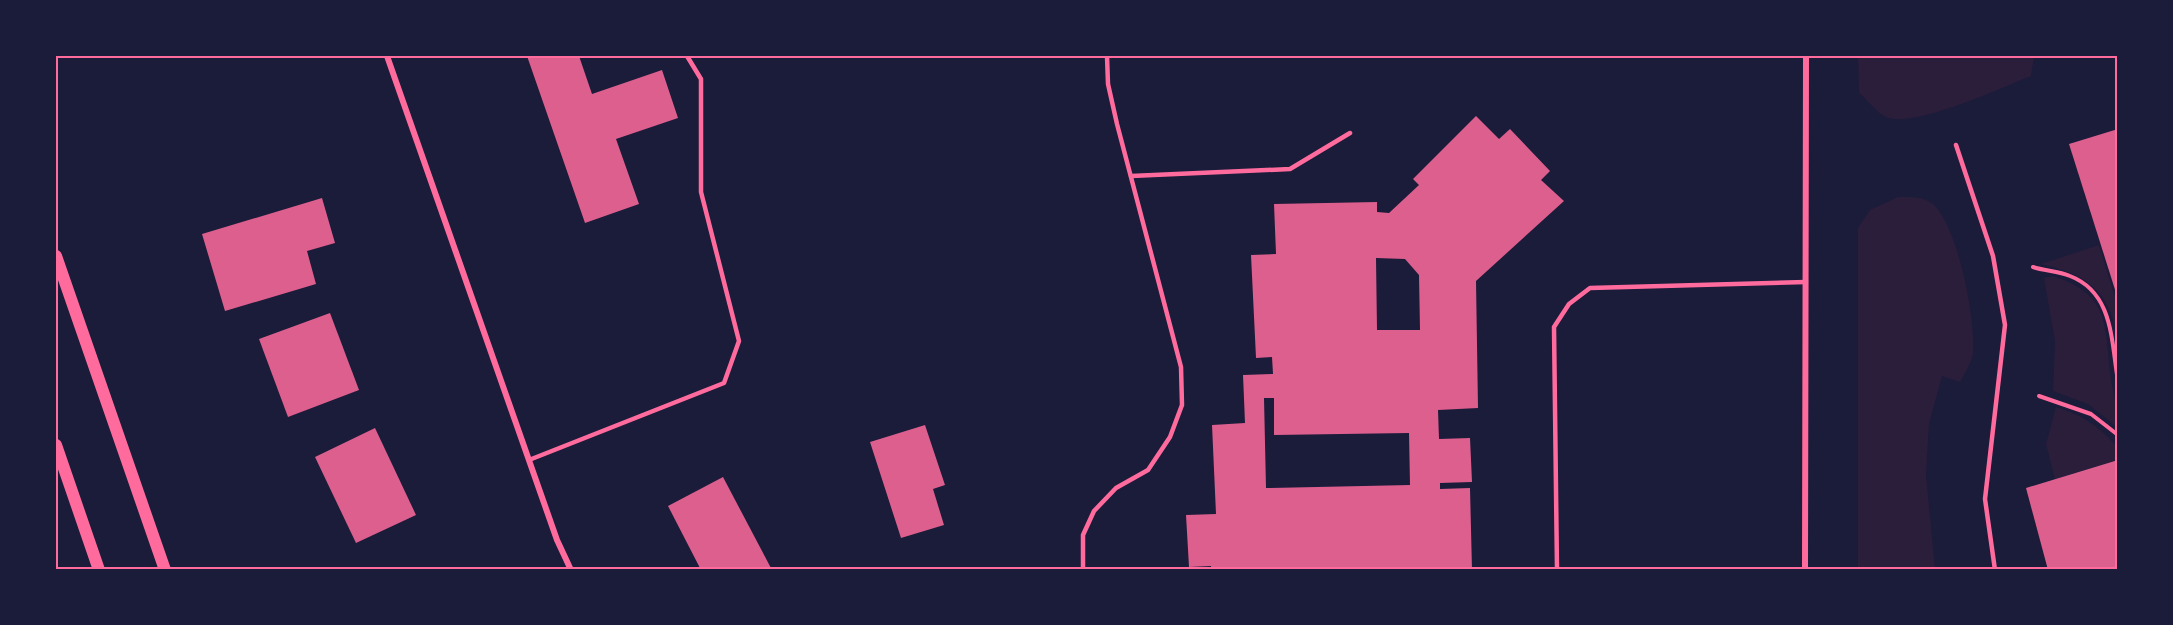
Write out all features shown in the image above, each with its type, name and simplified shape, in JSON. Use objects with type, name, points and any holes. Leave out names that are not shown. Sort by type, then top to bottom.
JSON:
[{"type":"main road","points":[[56,256],[165,570]]},
{"type":"main road","points":[[56,445],[99,570]]},
{"type":"street","points":[[387,56],[557,540],[571,570]]},
{"type":"street","points":[[1805,570],[1806,56]]},
{"type":"lane","points":[[529,460],[724,383],[739,341],[701,192],[701,79],[687,56]]},
{"type":"lane","points":[[1083,570],[1083,535],[1094,511],[1116,488],[1148,470],[1170,437],[1182,405],[1181,367],[1108,84],[1107,56]]},
{"type":"lane","points":[[1131,176],[1290,169],[1350,133]]},
{"type":"lane","points":[[1956,145],[1993,256],[2005,325],[1985,499],[1995,570]]},
{"type":"lane","points":[[1557,570],[1554,327],[1569,304],[1590,288],[1806,282]]},
{"type":"path","points":[[2033,267],[2069,276],[2092,289],[2110,320],[2118,381]]},
{"type":"path","points":[[2039,396],[2091,414],[2118,435]]},
{"type":"shaded area","points":[[1858,56],[2034,56],[2031,76],[1958,105],[1916,117],[1899,119],[1886,117],[1859,93]]},
{"type":"shaded area","points":[[1898,197],[1929,201],[1942,215],[1964,274],[1972,319],[1973,353],[1960,382],[1942,376],[1929,424],[1926,474],[1935,569],[1858,569],[1858,228],[1870,210]]},
{"type":"shaded area","points":[[2099,245],[2117,304],[2117,337],[2108,307],[2093,287],[2070,273],[2041,264]]},
{"type":"shaded area","points":[[2053,276],[2084,291],[2100,311],[2107,337],[2117,427],[2088,404],[2053,391],[2055,341],[2044,278]]},
{"type":"shaded area","points":[[2056,407],[2090,422],[2104,433],[2117,447],[2117,460],[2055,479],[2046,444]]},
{"type":"building","points":[[527,56],[579,56],[592,94],[662,70],[678,118],[616,139],[639,204],[585,223]]},
{"type":"building","points":[[1476,116],[1499,139],[1510,129],[1550,171],[1541,180],[1564,201],[1476,281],[1478,408],[1438,410],[1439,439],[1470,438],[1472,482],[1440,483],[1440,489],[1470,488],[1472,570],[1211,570],[1211,566],[1189,567],[1186,515],[1216,514],[1212,425],[1245,423],[1243,375],[1273,374],[1272,357],[1256,358],[1251,255],[1276,254],[1274,204],[1377,202],[1377,212],[1389,213],[1419,185],[1413,179]],"holes":[[[1376,258],[1405,259],[1419,275],[1420,330],[1377,330]],[[1264,398],[1274,398],[1274,435],[1409,433],[1410,485],[1266,488]]]},
{"type":"building","points":[[2118,129],[2118,296],[2117,296],[2069,144]]},
{"type":"building","points":[[322,198],[335,243],[307,251],[316,284],[225,311],[202,234]]},
{"type":"building","points":[[330,313],[359,390],[288,417],[259,339]]},
{"type":"building","points":[[925,425],[945,485],[933,489],[944,525],[901,538],[870,442]]},
{"type":"building","points":[[375,428],[416,515],[356,543],[315,457]]},
{"type":"building","points":[[2118,460],[2118,570],[2048,570],[2026,488]]},
{"type":"building","points":[[723,477],[772,570],[701,570],[668,506]]}]
